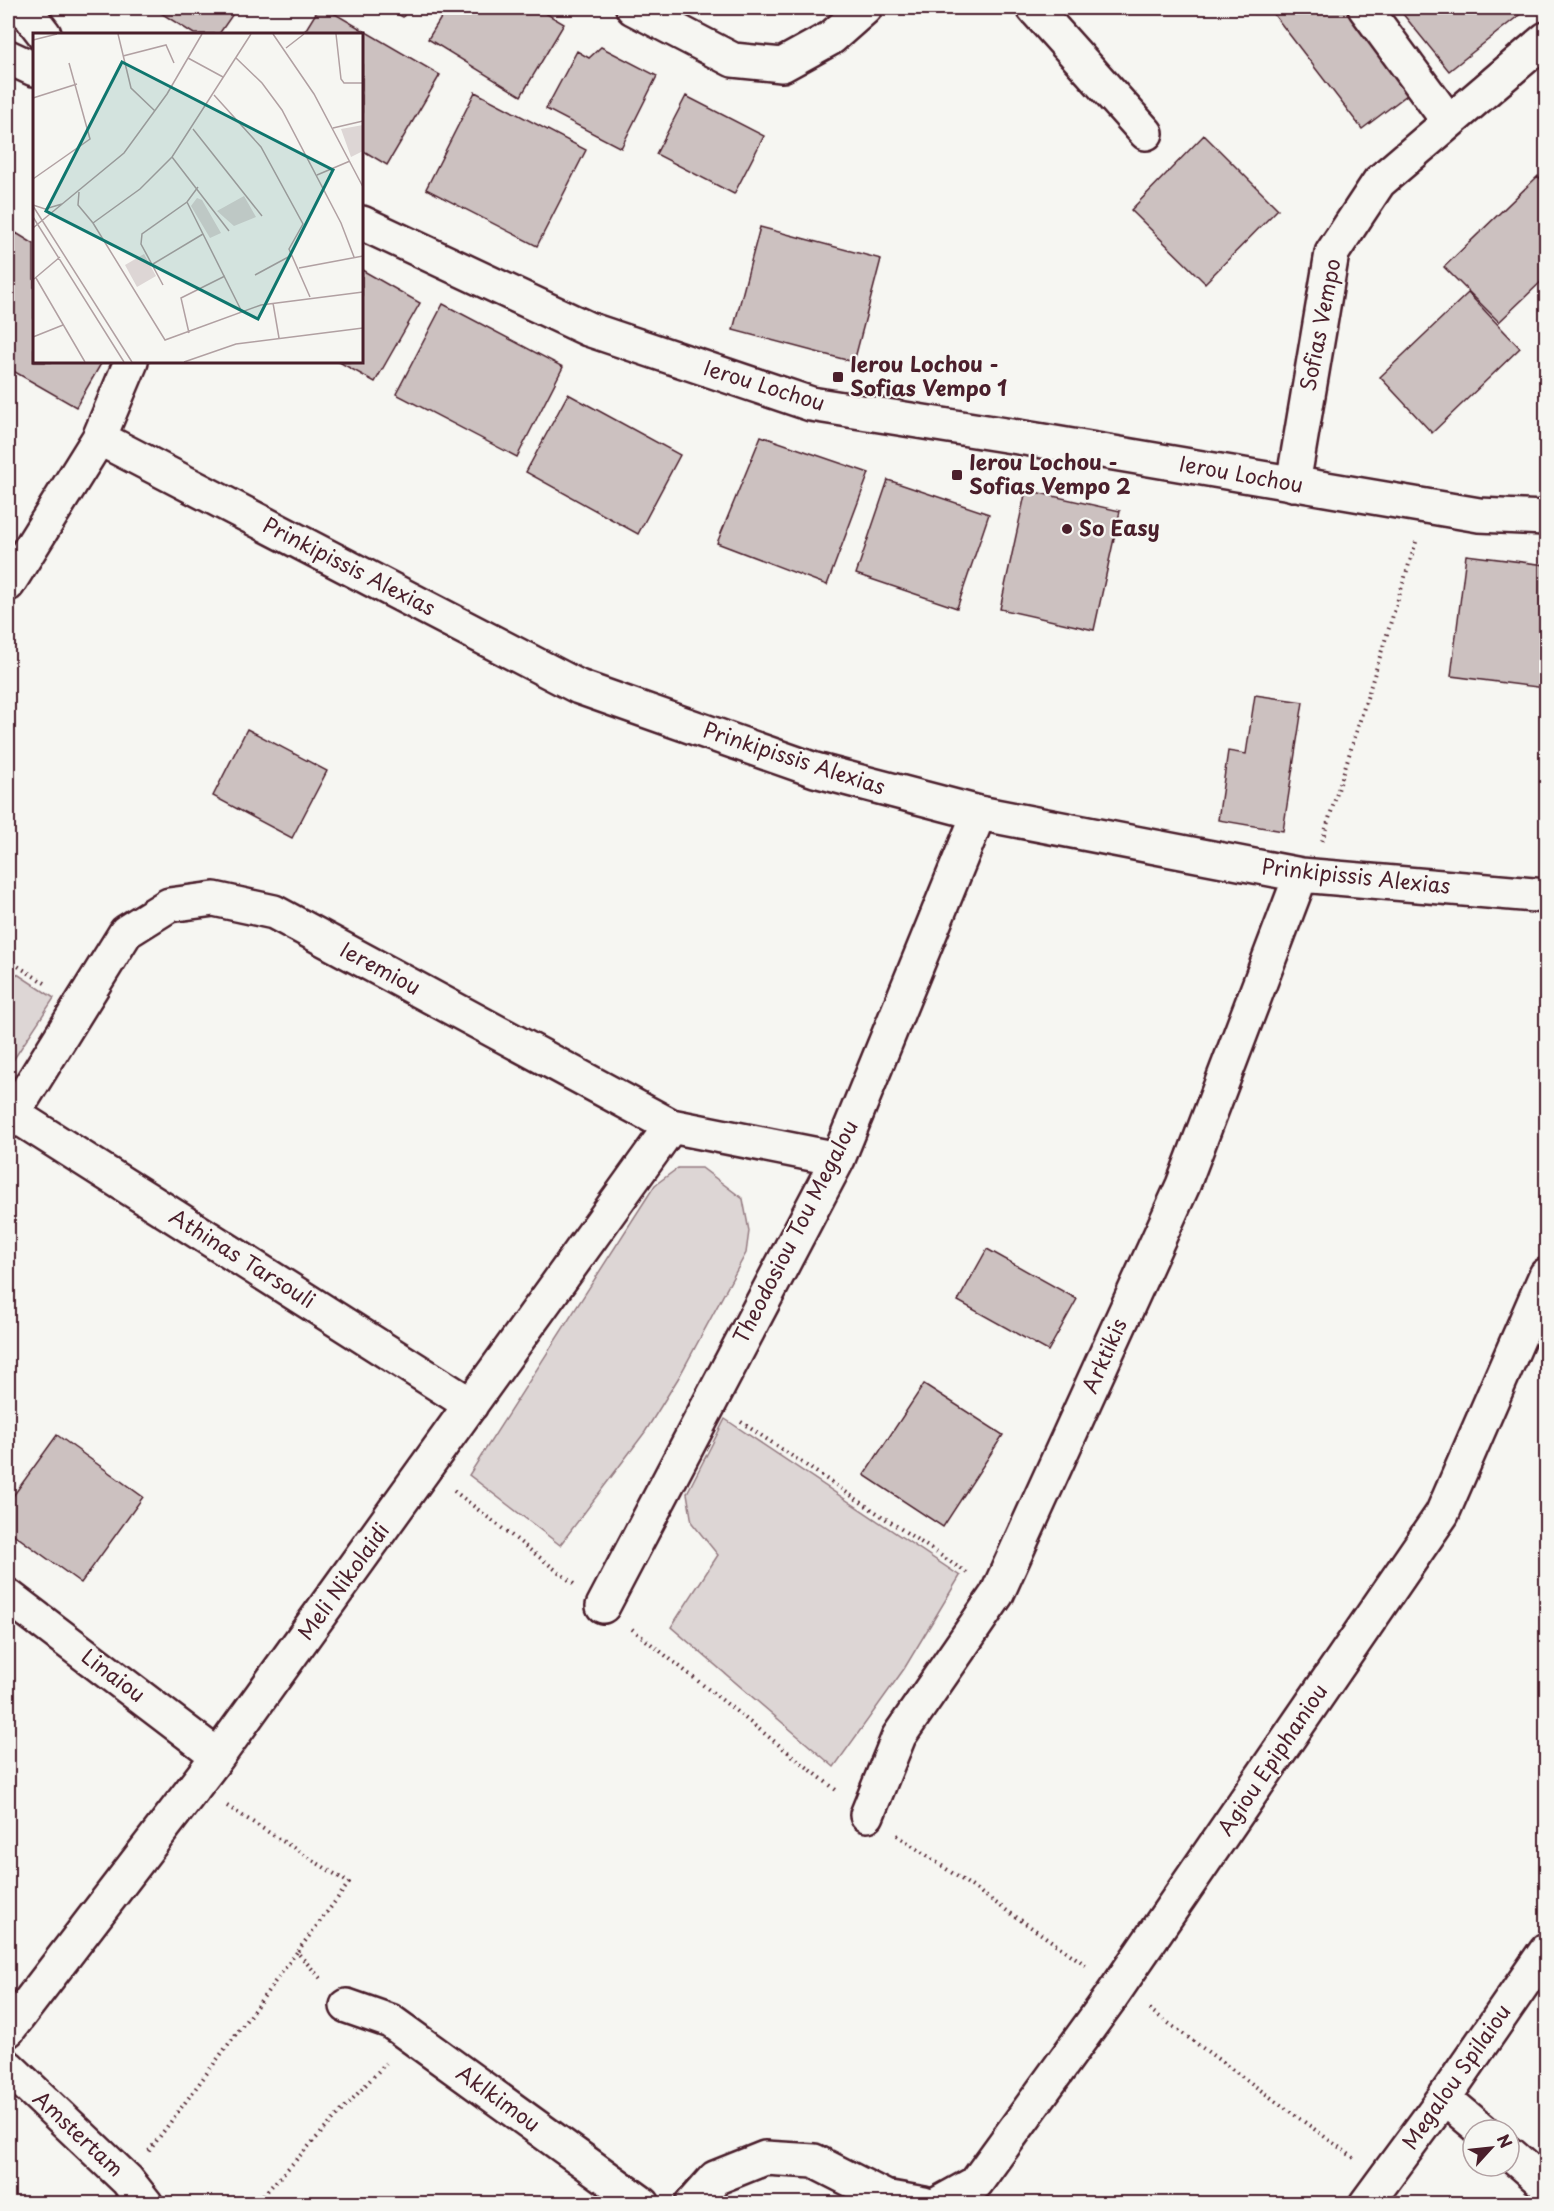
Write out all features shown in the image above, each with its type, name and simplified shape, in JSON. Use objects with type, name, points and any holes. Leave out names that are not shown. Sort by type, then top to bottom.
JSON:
[{"type":"street","points":[[24,8],[43,33]]},
{"type":"street","points":[[633,8],[733,60],[782,64],[831,38],[865,8]]},
{"type":"street","points":[[1034,8],[1146,133]]},
{"type":"street","points":[[1365,8],[1449,122]]},
{"type":"street","name":"Sofias Vempo","points":[[1293,484],[1332,253],[1379,182],[1546,39]]},
{"type":"street","points":[[8,57],[33,69]]},
{"type":"street","name":"Ierou Lochou","points":[[363,223],[588,329],[811,404],[1479,515],[1546,518]]},
{"type":"street","points":[[8,584],[99,438],[131,363]]},
{"type":"street","name":"Prinkipissis Alexias","points":[[99,438],[579,687],[815,770],[980,813],[1306,875],[1546,896]]},
{"type":"street","name":"Theodosiou Tou Megalou","points":[[603,1606],[838,1159],[980,813]]},
{"type":"street","name":"Arktikis","points":[[867,1815],[899,1736],[997,1594],[1183,1185],[1306,875]]},
{"type":"street","name":"Ieremiou","points":[[10,1118],[126,932],[169,905],[214,899],[274,912],[671,1126],[838,1159]]},
{"type":"street","name":"Athinas Tarsouli","points":[[10,1118],[471,1405]]},
{"type":"street","name":"Meli Nikolaidi","points":[[8,2030],[196,1786],[671,1126]]},
{"type":"street","name":"Agiou Epiphaniou","points":[[938,2204],[976,2183],[1111,1997],[1442,1514],[1546,1275]]},
{"type":"street","name":"Linaiou","points":[[8,1596],[218,1756]]},
{"type":"street","name":"Megalou Spilaiou","points":[[1366,2204],[1444,2098],[1546,1950]]},
{"type":"street","name":"Aklkimou","points":[[347,2006],[390,2021],[643,2204]]},
{"type":"street","name":"Amstertam","points":[[8,2067],[136,2192]]},
{"type":"street","points":[[1444,2098],[1468,2118]]},
{"type":"street","points":[[692,2204],[715,2178],[765,2158],[814,2161],[885,2197],[924,2204]]},
{"type":"street","points":[[1521,2163],[1546,2185]]},
{"type":"path","points":[[1306,875],[1428,507]]},
{"type":"path","points":[[8,960],[81,1005]]},
{"type":"path","points":[[710,1401],[997,1594]]},
{"type":"path","points":[[136,2192],[297,1952],[349,1883],[196,1786]]},
{"type":"path","points":[[297,1952],[347,2006]]},
{"type":"path","points":[[255,2204],[411,2036]]},
{"type":"shaded area","points":[[8,968],[54,998],[8,1068]]},
{"type":"shaded area","points":[[678,1168],[702,1168],[743,1199],[749,1231],[746,1253],[679,1377],[645,1432],[560,1545],[469,1475],[655,1185]]},
{"type":"shaded area","points":[[725,1419],[960,1576],[904,1669],[834,1767],[671,1627],[718,1555],[692,1523],[687,1493]]},
{"type":"building","points":[[153,8],[237,8],[220,33],[192,33]]},
{"type":"building","points":[[319,8],[325,8],[440,75],[387,165],[363,151],[363,33],[304,33]]},
{"type":"building","points":[[386,8],[409,8],[403,17]]},
{"type":"building","points":[[447,8],[537,8],[564,24],[521,96],[428,39]]},
{"type":"building","points":[[1269,8],[1361,8],[1420,85],[1362,129]]},
{"type":"building","points":[[1398,8],[1528,8],[1449,71]]},
{"type":"building","points":[[601,47],[657,76],[621,148],[546,109],[577,51],[589,58]]},
{"type":"building","points":[[475,92],[586,150],[537,246],[426,189]]},
{"type":"building","points":[[686,96],[764,136],[734,194],[656,154]]},
{"type":"building","points":[[1204,135],[1278,209],[1205,283],[1131,210]]},
{"type":"building","points":[[1538,176],[1546,185],[1546,277],[1499,322],[1444,267]]},
{"type":"building","points":[[760,227],[881,259],[854,362],[733,330]]},
{"type":"building","points":[[16,233],[33,243],[33,363],[101,363],[76,407],[8,368],[8,249]]},
{"type":"building","points":[[363,271],[420,303],[375,382],[341,363],[363,363]]},
{"type":"building","points":[[1468,293],[1520,348],[1432,433],[1380,377]]},
{"type":"building","points":[[443,304],[563,367],[517,457],[396,394]]},
{"type":"building","points":[[568,394],[680,455],[638,534],[526,472]]},
{"type":"building","points":[[761,436],[869,473],[827,585],[717,543]]},
{"type":"building","points":[[888,480],[989,514],[957,608],[856,574]]},
{"type":"building","points":[[1026,490],[1120,511],[1094,630],[1000,609]]},
{"type":"building","points":[[1466,555],[1546,565],[1545,688],[1451,676]]},
{"type":"building","points":[[1255,695],[1303,702],[1283,831],[1218,820],[1228,751],[1246,754]]},
{"type":"building","points":[[247,729],[327,771],[292,838],[213,796]]},
{"type":"building","points":[[987,1249],[1077,1299],[1048,1351],[958,1301]]},
{"type":"building","points":[[924,1384],[1003,1435],[943,1527],[864,1475]]},
{"type":"building","points":[[57,1435],[143,1497],[81,1583],[8,1530],[8,1503]]},
{"type":"place","name":"Ierou Lochou - Sofias Vempo 1","points":[[838,377]]},
{"type":"place","name":"Ierou Lochou - Sofias Vempo 2","points":[[957,475]]},
{"type":"place","name":"So Easy","points":[[1067,529]]}]
